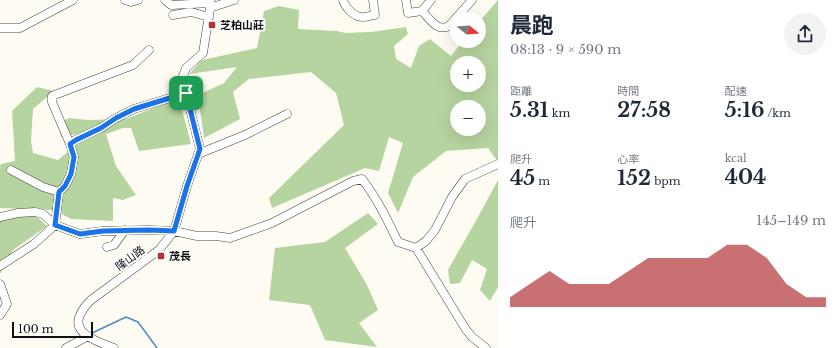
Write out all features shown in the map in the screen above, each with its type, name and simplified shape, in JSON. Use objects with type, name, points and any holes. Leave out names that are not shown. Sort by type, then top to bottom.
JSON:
[{"type":"street","points":[[0,28],[20,28],[73,0]]},
{"type":"street","points":[[125,0],[131,2],[138,0]]},
{"type":"street","points":[[165,0],[171,5],[211,4],[234,0]]},
{"type":"street","points":[[343,1],[352,12],[361,18],[375,15],[373,0]]},
{"type":"street","points":[[406,0],[408,13],[422,11],[431,0]]},
{"type":"street","points":[[422,11],[439,28],[444,28],[450,26],[472,0]]},
{"type":"street","name":"隆山路","points":[[86,336],[79,328],[78,317],[83,308],[91,300],[159,250],[174,231],[187,186],[200,149],[183,76],[186,68],[203,53],[211,4]]},
{"type":"street","points":[[173,15],[191,12],[209,17]]},
{"type":"street","points":[[0,266],[34,244],[55,225],[59,192],[65,186],[71,174],[74,157],[52,102],[52,96],[134,66],[149,50]]},
{"type":"street","points":[[70,144],[134,109],[186,93]]},
{"type":"street","points":[[198,154],[245,135],[288,114]]},
{"type":"street","points":[[416,248],[426,241],[435,230],[452,197],[466,179],[498,164]]},
{"type":"street","points":[[11,170],[43,187],[59,192]]},
{"type":"street","points":[[0,217],[18,213],[35,212],[44,214],[55,225],[80,234],[125,230],[174,231],[197,236],[230,238],[272,223],[353,181],[362,179],[372,193],[398,242],[416,248],[465,328],[472,337],[486,348]]},
{"type":"street","points":[[107,247],[114,245],[125,230]]},
{"type":"street","points":[[0,284],[7,304],[0,315]]},
{"type":"street","points":[[66,348],[86,336],[114,348]]},
{"type":"green space","points":[[498,0],[498,162],[488,148],[446,151],[413,177],[398,213],[388,193],[403,143],[389,137],[379,171],[365,168],[272,208],[269,198],[344,125],[336,93],[311,72],[249,79],[233,92],[240,119],[204,138],[198,95],[224,83],[237,67],[189,74],[202,60],[257,48],[264,11],[279,6],[299,10],[298,29],[337,31],[345,33],[371,32],[406,27],[408,34],[394,46],[396,59],[411,68],[419,46],[430,39],[451,56],[457,48],[486,48],[486,14]]},
{"type":"green space","points":[[37,87],[54,91],[33,109],[31,141],[33,153],[58,160],[77,144],[87,132],[61,137],[58,124],[69,118],[88,120],[126,119],[179,98],[191,144],[139,151],[131,128],[123,128],[106,134],[116,166],[136,195],[123,200],[113,198],[113,221],[71,219],[54,210],[0,208],[0,166],[1,164],[15,161],[12,111]]},
{"type":"green space","points":[[498,180],[498,287],[490,301],[480,290],[487,269],[472,260],[460,283],[450,284],[448,270]]},
{"type":"green space","points":[[33,213],[47,226],[13,250],[0,274],[0,219]]},
{"type":"green space","points":[[368,213],[378,224],[345,248],[367,285],[378,310],[359,323],[377,347],[325,340],[310,305],[269,300],[275,248],[325,242]]},
{"type":"waterway","points":[[90,334],[126,317],[138,322],[157,348]]},
{"type":"place","name":"芝柏山莊","points":[[212,25]]},
{"type":"place","name":"茂長","points":[[161,256]]},
{"type":"route","points":[[186,93],[200,149],[187,186],[174,231],[103,231],[80,234],[55,225],[59,192],[65,186],[71,174],[74,157],[70,144],[134,109],[186,93]]}]
